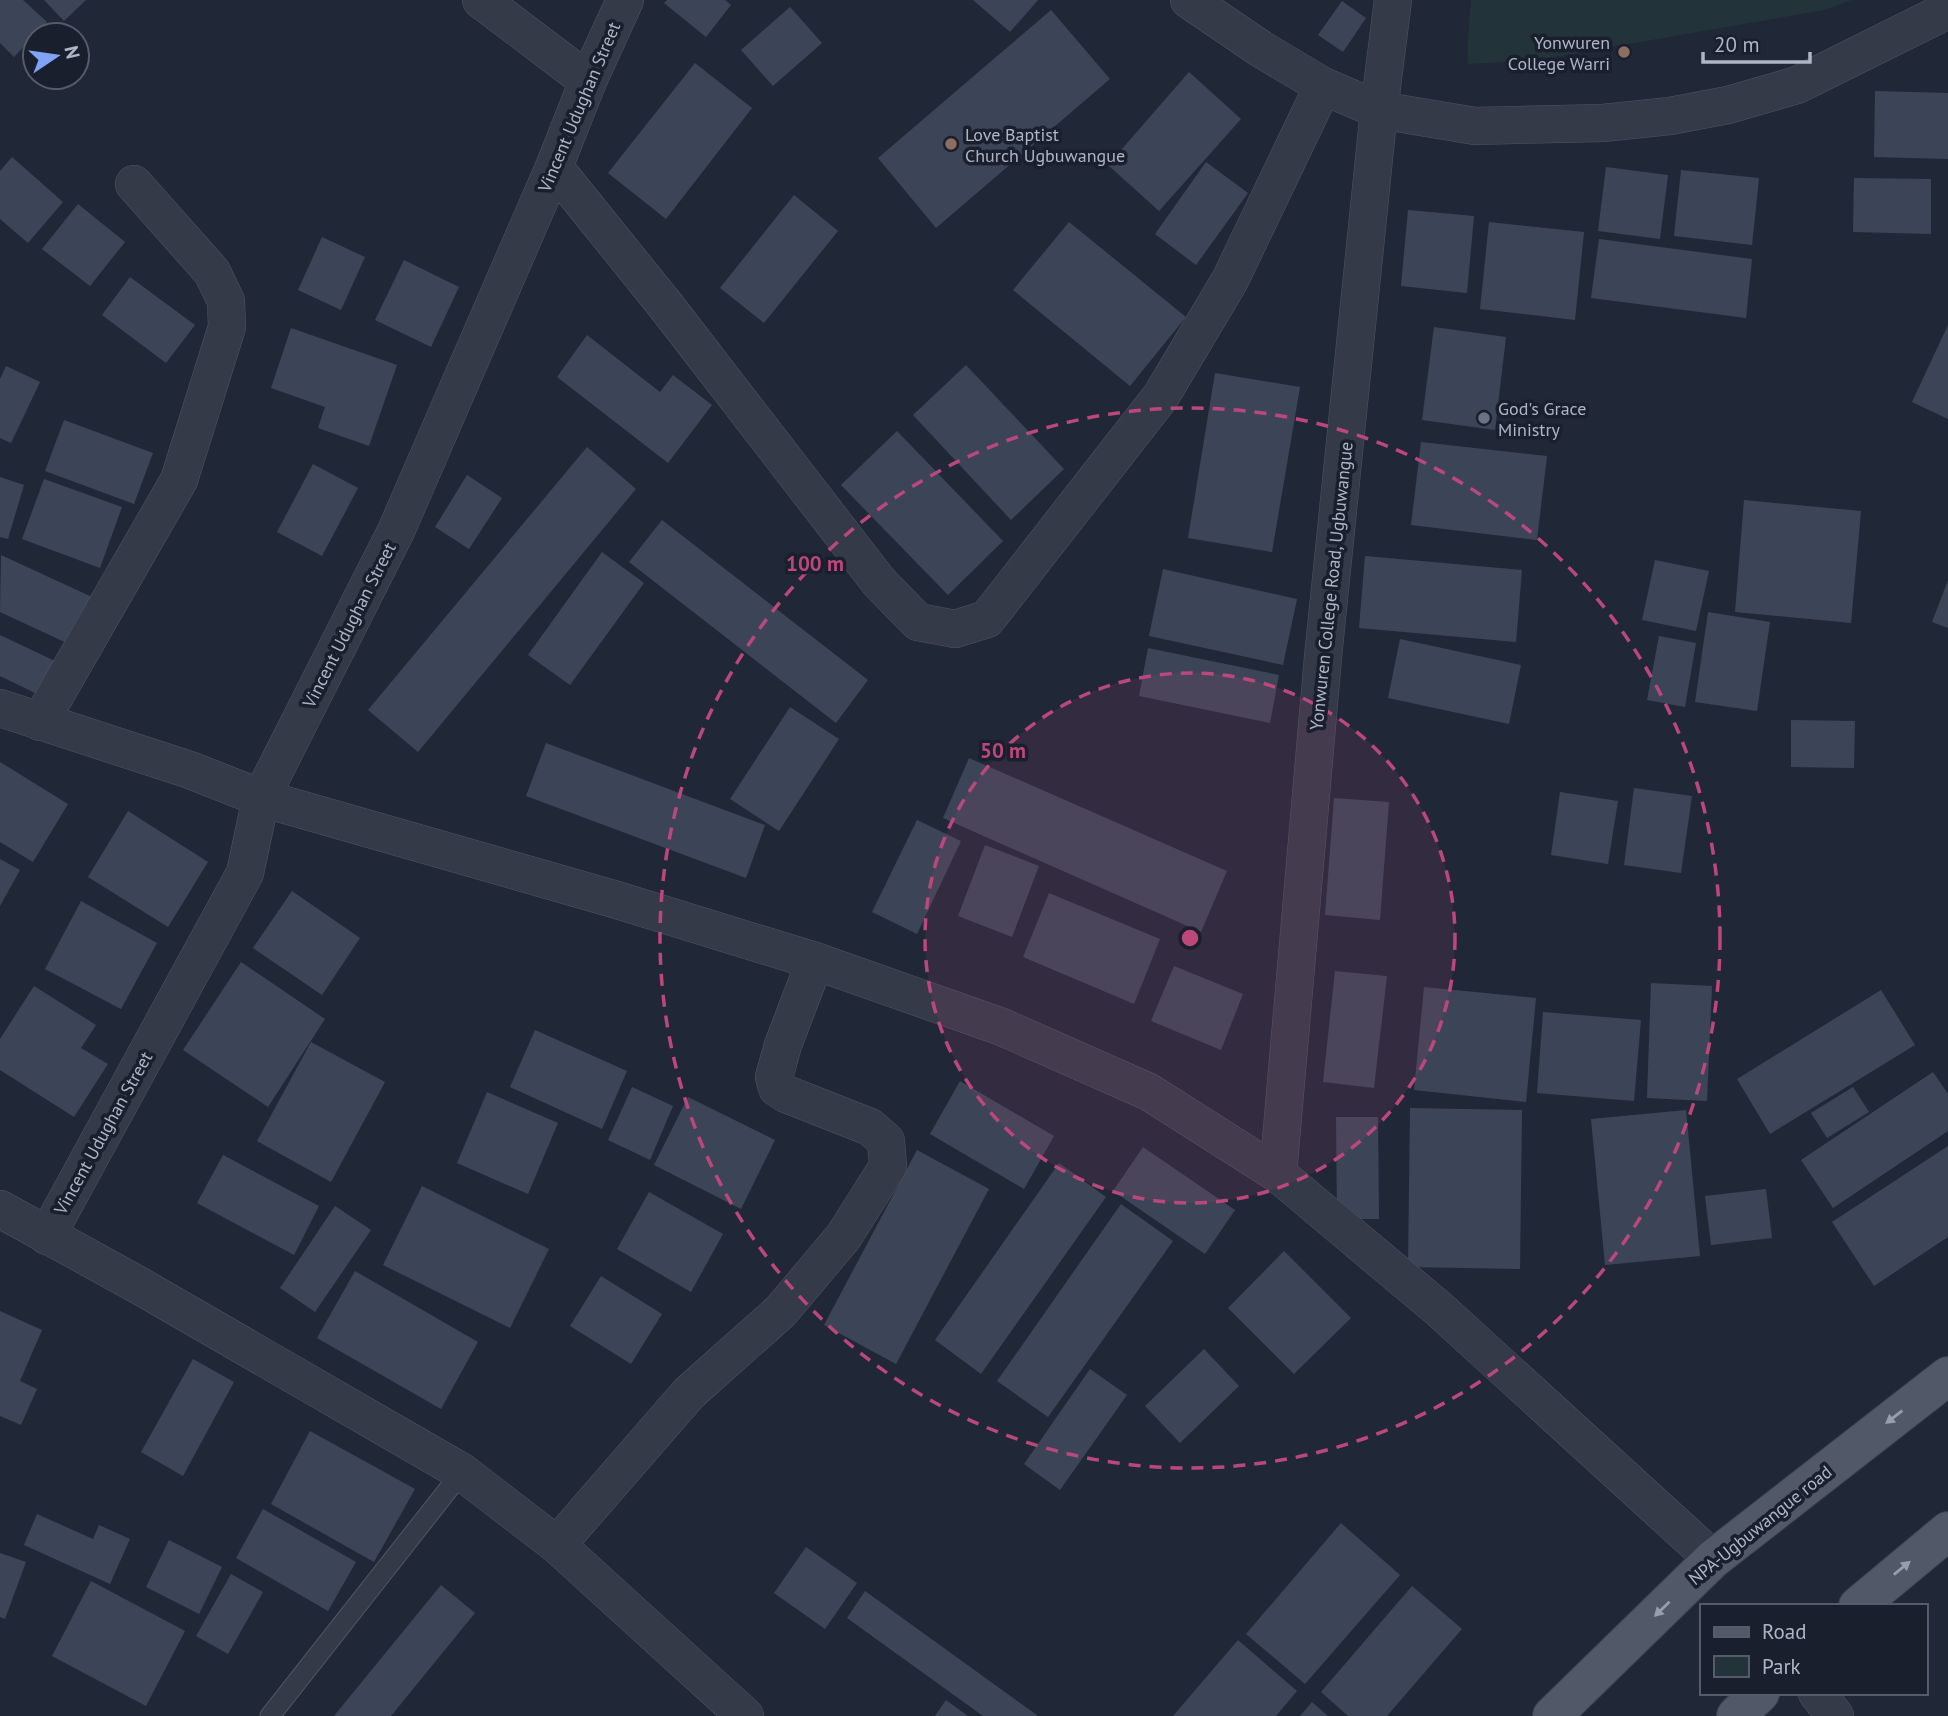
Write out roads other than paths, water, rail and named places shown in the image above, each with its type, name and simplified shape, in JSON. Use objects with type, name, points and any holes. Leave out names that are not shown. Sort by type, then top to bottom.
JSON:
[{"type":"main road","name":"NPA-Ugbuwangue road","points":[[1552,1716],[1713,1559],[1948,1376]]},
{"type":"main road","points":[[1860,1604],[1948,1531]]},
{"type":"main road","points":[[1736,1716],[1758,1695]]},
{"type":"street","points":[[481,0],[587,81]]},
{"type":"street","name":"Vincent Udughan Street","points":[[47,1236],[245,873],[261,798],[396,531],[554,167],[587,81],[625,0]]},
{"type":"street","points":[[1189,0],[1323,86],[1379,110],[1475,126],[1603,123],[1670,116],[1728,105],[1797,85],[1937,10]]},
{"type":"street","name":"Yonwuren College Road, Ugbuwangue","points":[[1278,1174],[1323,657],[1379,110],[1393,0]]},
{"type":"street","points":[[554,167],[666,306],[879,582],[918,622],[954,629],[987,618],[1161,397],[1230,281],[1323,86]]},
{"type":"street","points":[[40,722],[179,480],[227,327],[226,301],[212,272],[134,184]]},
{"type":"street","points":[[0,708],[190,771],[261,798],[617,900],[815,961],[1002,1027],[1149,1092],[1278,1174],[1439,1309],[1713,1559]]},
{"type":"street","points":[[557,1545],[690,1393],[781,1311],[845,1236],[888,1166],[886,1141],[870,1127],[777,1088],[774,1077],[783,1045],[815,961]]},
{"type":"street","points":[[0,1209],[462,1472],[557,1545],[745,1716]]},
{"type":"street","points":[[1819,1695],[1835,1716]]},
{"type":"lane","points":[[270,1716],[462,1472]]},
{"type":"place","name":"Yonwuren College Warri","points":[[1624,52]]},
{"type":"place","name":"Love Baptist Church Ugbuwangue","points":[[951,144]]},
{"type":"place","name":"God's Grace Ministry","points":[[1484,418]]}]
